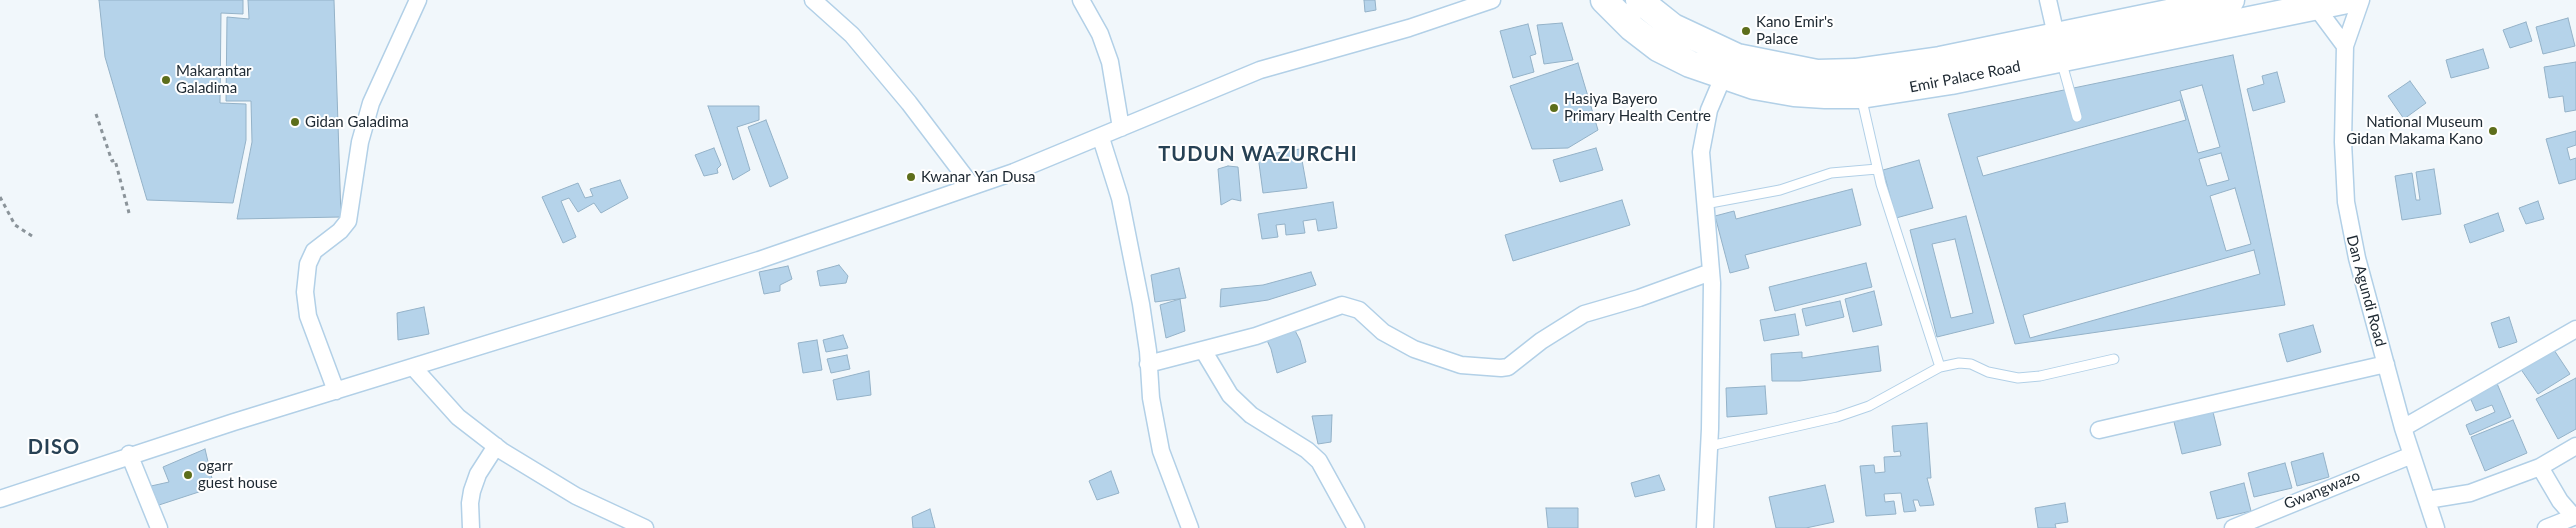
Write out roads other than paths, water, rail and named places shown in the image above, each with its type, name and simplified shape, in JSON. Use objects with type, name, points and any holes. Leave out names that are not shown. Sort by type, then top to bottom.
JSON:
[{"type":"main road","name":"Emir Palace Road","points":[[1604,0],[1632,28],[1658,48],[1723,76],[1754,86],[1794,94],[1861,95],[1951,81],[2058,47],[2231,0]]},
{"type":"main road","name":"Emir Palace Road","points":[[1639,0],[1673,27],[1737,57],[1817,73],[1855,72],[1940,60],[2058,47],[2316,7],[2346,0]]},
{"type":"street","points":[[336,390],[308,316],[305,278],[308,264],[314,251],[340,231],[348,221],[360,142],[372,103],[418,0]]},
{"type":"street","points":[[813,0],[852,35],[909,103],[972,186]]},
{"type":"street","points":[[1082,0],[1100,34],[1110,62],[1121,128]]},
{"type":"street","points":[[0,499],[130,454],[759,260],[1014,172],[1100,138],[1260,70],[1409,28],[1492,0]]},
{"type":"street","points":[[2048,0],[2058,47]]},
{"type":"street","name":"Dan Agundi Road","points":[[2361,0],[2345,46],[2343,142],[2346,202],[2352,236],[2403,428],[2436,528]]},
{"type":"street","points":[[2316,7],[2345,46]]},
{"type":"street","points":[[1705,528],[1713,346],[1711,272],[1700,152],[1708,110],[1723,76]]},
{"type":"street","points":[[1100,138],[1120,198],[1141,304],[1151,398],[1161,451],[1190,528]]},
{"type":"street","points":[[1148,364],[1256,336],[1342,305],[1359,310],[1383,332],[1414,349],[1461,365],[1508,367],[1541,341],[1584,314],[1639,298],[1711,272]]},
{"type":"street","points":[[2403,428],[2576,328]]},
{"type":"street","points":[[1203,350],[1230,395],[1251,415],[1307,450],[1319,461],[1356,528]]},
{"type":"street","points":[[2099,430],[2386,364]]},
{"type":"street","points":[[413,367],[458,417],[496,446],[576,496],[645,528]]},
{"type":"street","points":[[472,528],[470,503],[472,491],[478,474],[496,446]]},
{"type":"street","points":[[2427,500],[2470,493],[2540,467],[2576,446]]},
{"type":"street","points":[[130,454],[159,528]]},
{"type":"street","name":"Gwangwazo","points":[[2233,528],[2412,455]]},
{"type":"street","points":[[2540,467],[2560,501],[2575,517],[2546,528]]},
{"type":"lane","points":[[2058,47],[2077,117]]},
{"type":"lane","points":[[1861,95],[1877,170],[1940,367]]},
{"type":"lane","points":[[1705,204],[1780,190],[1831,173],[1877,170]]},
{"type":"lane","points":[[1710,446],[1742,440],[1853,411],[1900,390],[1940,367],[1959,363],[1971,364],[1988,372],[2018,378],[2040,376],[2114,359]]},
{"type":"place","name":"Kano Emir's Palace","points":[[1746,31]]},
{"type":"place","name":"Makarantar Galadima","points":[[166,80]]},
{"type":"place","name":"Hasiya Bayero Primary Health Centre","points":[[1554,108]]},
{"type":"place","name":"Gidan Galadima","points":[[295,122]]},
{"type":"place","name":"National Museum Gidan Makama Kano","points":[[2493,131]]},
{"type":"place","name":"Kwanar Yan Dusa","points":[[911,177]]},
{"type":"place","name":"ogarr guest house","points":[[188,475]]},
{"type":"district","name":"TUDUN WAZURCHI","points":[[1258,155]]},
{"type":"district","name":"DISO","points":[[54,448]]}]
